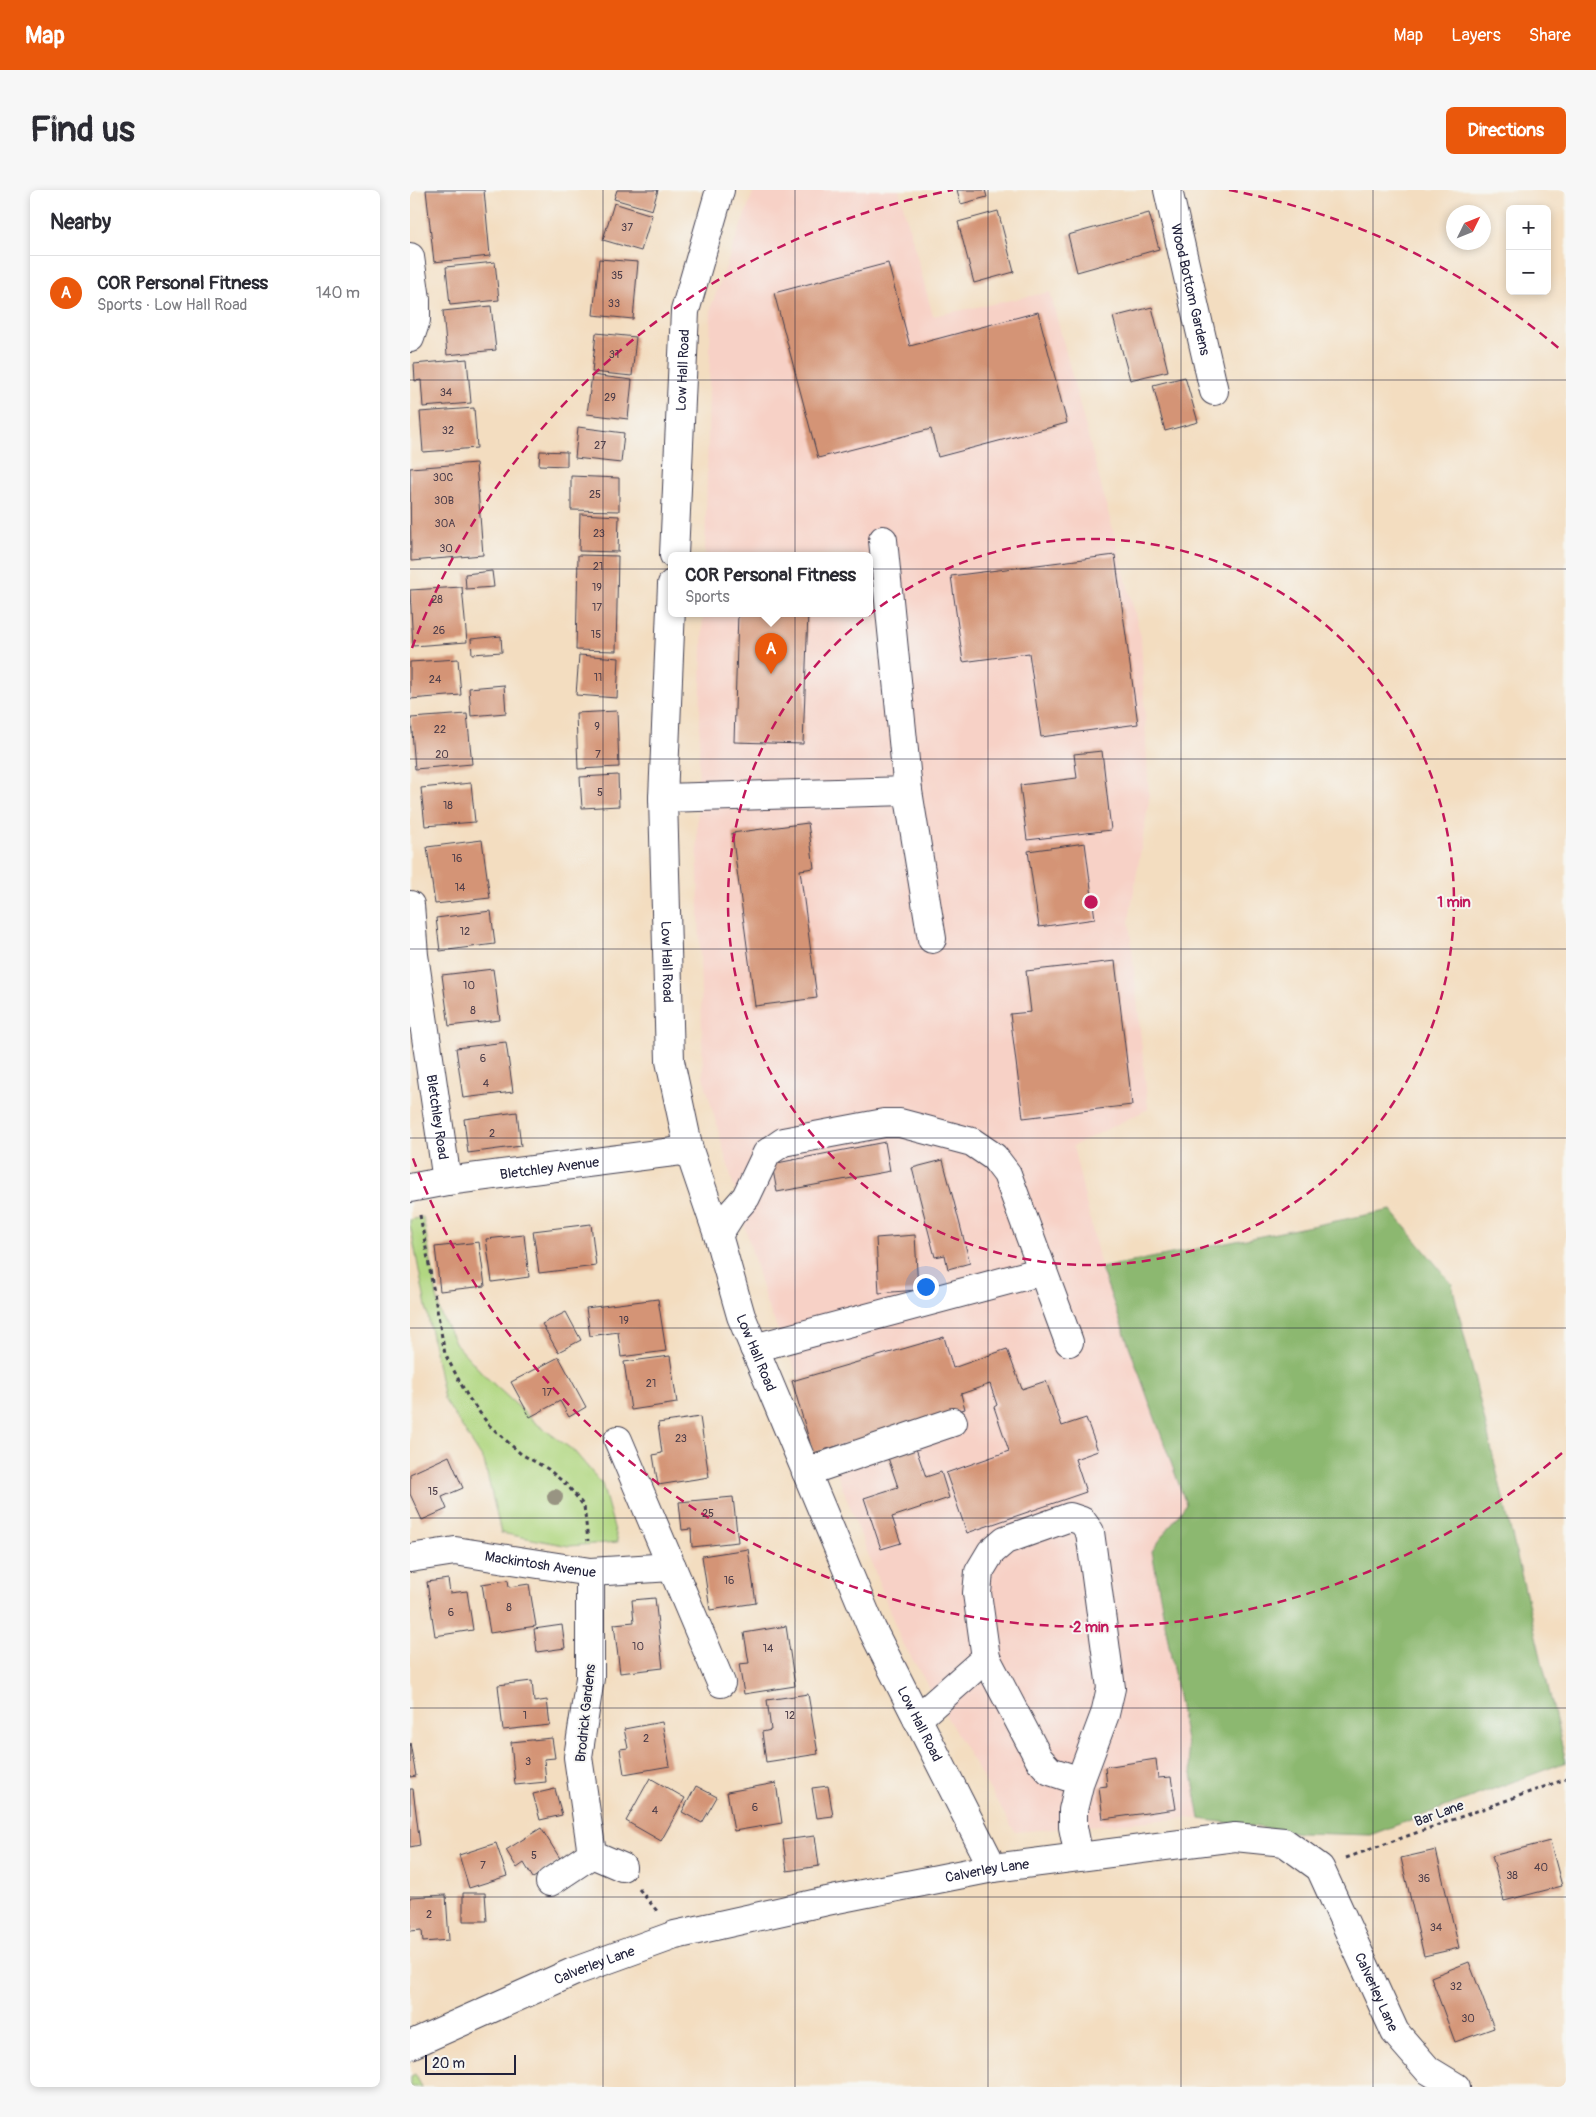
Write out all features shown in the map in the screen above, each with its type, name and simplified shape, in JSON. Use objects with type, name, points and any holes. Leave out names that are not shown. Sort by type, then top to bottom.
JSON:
[{"type":"street","name":"Low Hall Road","points":[[674,552],[684,311],[720,190]]},
{"type":"street","name":"Wood Bottom Gardens","points":[[1168,190],[1214,391]]},
{"type":"street","points":[[410,257],[416,299],[416,320],[410,338]]},
{"type":"street","points":[[883,540],[908,791],[932,939]]},
{"type":"street","name":"Low Hall Road","points":[[671,617],[663,798],[670,1061],[689,1150],[718,1235],[740,1316],[872,1629],[993,1868]]},
{"type":"street","points":[[663,798],[908,791]]},
{"type":"street","name":"Bletchley Road","points":[[410,905],[412,955],[448,1181]]},
{"type":"street","points":[[718,1235],[732,1213],[746,1198],[768,1153],[783,1142],[884,1123],[900,1123],[972,1142],[994,1157],[1007,1174],[1069,1342]]},
{"type":"street","name":"Bletchley Avenue","points":[[412,1187],[689,1150]]},
{"type":"street","points":[[754,1348],[1043,1271]]},
{"type":"street","points":[[806,1472],[953,1422]]},
{"type":"street","points":[[618,1440],[721,1683]]},
{"type":"street","points":[[1079,1857],[1073,1827],[1073,1810],[1080,1781],[1105,1714],[1111,1688],[1090,1532],[1082,1521],[1070,1517],[1005,1540],[991,1552],[979,1572],[977,1593],[986,1658],[1039,1759],[1050,1772],[1080,1781]]},
{"type":"street","name":"Mackintosh Avenue","points":[[410,1558],[456,1551],[590,1572],[672,1567]]},
{"type":"street","name":"Brodrick Gardens","points":[[590,1572],[590,1678],[578,1757],[592,1854]]},
{"type":"street","points":[[917,1719],[986,1658]]},
{"type":"street","name":"Calverley Lane","points":[[410,2045],[574,1972],[676,1935],[827,1901],[993,1868],[1234,1837],[1284,1842],[1320,1868],[1395,2032],[1428,2070],[1456,2087]]},
{"type":"street","points":[[550,1882],[592,1854],[622,1867]]},
{"type":"path","points":[[412,1187],[445,1354],[468,1397],[490,1425],[521,1454],[548,1469],[568,1486],[584,1506],[590,1572]]},
{"type":"path","name":"Bar Lane","points":[[1320,1868],[1566,1779]]},
{"type":"path","points":[[622,1867],[676,1935]]},
{"type":"shaded area","points":[[754,190],[899,190],[933,316],[1050,292],[1141,637],[1149,800],[1129,920],[1148,1109],[1073,1146],[1101,1267],[1186,1504],[1152,1551],[1200,1819],[1185,1818],[1015,1832],[901,1640],[812,1408],[766,1302],[703,1076],[697,827],[703,617],[873,617],[873,552],[705,552],[711,307]]},
{"type":"green space","points":[[1391,1210],[1452,1284],[1566,1762],[1370,1835],[1301,1833],[1200,1819],[1152,1551],[1186,1504],[1101,1268]]},
{"type":"green space","points":[[423,1217],[440,1313],[456,1344],[485,1376],[537,1424],[574,1451],[602,1484],[618,1542],[569,1546],[501,1533],[484,1461],[444,1399],[410,1224],[410,1220]]},
{"type":"green space","points":[[415,2074],[422,2087],[410,2087],[410,2076]]},
{"type":"building","points":[[426,190],[484,190],[490,256],[434,262]]},
{"type":"building","points":[[617,190],[658,190],[652,210],[614,199]]},
{"type":"building","points":[[957,190],[985,190],[987,197],[961,204]]},
{"type":"building","points":[[614,203],[652,215],[641,251],[603,240]]},
{"type":"building","points":[[998,211],[1014,272],[974,283],[958,222]]},
{"type":"building","points":[[1149,213],[1159,249],[1077,272],[1068,235]]},
{"type":"building","points":[[599,259],[638,262],[633,319],[593,315]]},
{"type":"building","points":[[495,262],[499,300],[450,305],[446,267]]},
{"type":"building","points":[[888,263],[910,346],[1038,312],[1067,423],[938,457],[931,429],[818,458],[774,293]]},
{"type":"building","points":[[491,306],[496,350],[447,355],[443,311]]},
{"type":"building","points":[[1152,307],[1168,371],[1130,380],[1113,317]]},
{"type":"building","points":[[596,333],[636,337],[632,376],[592,372]]},
{"type":"building","points":[[467,359],[471,403],[423,407],[421,380],[415,381],[414,364]]},
{"type":"building","points":[[592,375],[632,380],[628,419],[587,414]]},
{"type":"building","points":[[1185,377],[1198,422],[1165,431],[1153,385]]},
{"type":"building","points":[[474,408],[477,448],[423,452],[420,412]]},
{"type":"building","points":[[578,427],[624,433],[621,463],[575,458]]},
{"type":"building","points":[[540,451],[567,452],[567,466],[539,465]]},
{"type":"building","points":[[476,463],[483,555],[411,561],[410,468]]},
{"type":"building","points":[[571,476],[619,478],[619,511],[571,510]]},
{"type":"building","points":[[580,514],[619,516],[618,552],[579,551]]},
{"type":"building","points":[[578,555],[618,556],[616,651],[576,650]]},
{"type":"building","points":[[1115,555],[1138,724],[1041,737],[1029,653],[963,662],[951,576]]},
{"type":"building","points":[[492,571],[494,587],[466,589],[465,574]]},
{"type":"building","points":[[462,587],[467,642],[413,646],[410,590]]},
{"type":"building","points":[[738,617],[808,617],[803,744],[734,742]]},
{"type":"building","points":[[501,636],[502,652],[472,654],[471,639]]},
{"type":"building","points":[[579,655],[619,658],[617,698],[576,695]]},
{"type":"building","points":[[458,659],[461,695],[410,699],[410,662]]},
{"type":"building","points":[[504,685],[506,713],[471,716],[469,688]]},
{"type":"building","points":[[617,711],[619,767],[578,769],[576,713]]},
{"type":"building","points":[[467,714],[472,764],[415,769],[411,718]]},
{"type":"building","points":[[1102,751],[1111,830],[1027,840],[1020,785],[1077,778],[1074,754]]},
{"type":"building","points":[[618,775],[619,806],[582,808],[580,777]]},
{"type":"building","points":[[471,783],[475,822],[425,826],[421,788]]},
{"type":"building","points":[[808,823],[814,868],[800,870],[817,998],[755,1006],[732,833]]},
{"type":"building","points":[[482,840],[490,898],[435,904],[427,847]]},
{"type":"building","points":[[1085,843],[1095,919],[1039,927],[1028,851]]},
{"type":"building","points":[[491,911],[495,944],[440,951],[436,918]]},
{"type":"building","points":[[1115,961],[1132,1105],[1023,1118],[1010,1014],[1031,1012],[1026,971]]},
{"type":"building","points":[[493,969],[500,1020],[449,1026],[442,975]]},
{"type":"building","points":[[506,1042],[513,1092],[463,1098],[456,1048]]},
{"type":"building","points":[[517,1112],[521,1146],[468,1153],[464,1119]]},
{"type":"building","points":[[885,1142],[890,1171],[777,1192],[772,1164]]},
{"type":"building","points":[[943,1160],[970,1263],[948,1269],[945,1255],[935,1257],[912,1168]]},
{"type":"building","points":[[591,1224],[596,1266],[539,1273],[533,1231]]},
{"type":"building","points":[[524,1235],[529,1277],[492,1282],[486,1239]]},
{"type":"building","points":[[915,1235],[918,1290],[879,1293],[876,1238]]},
{"type":"building","points":[[479,1242],[485,1286],[440,1291],[435,1247]]},
{"type":"building","points":[[658,1299],[666,1351],[621,1357],[618,1332],[590,1336],[586,1308]]},
{"type":"building","points":[[566,1312],[581,1340],[558,1352],[542,1324]]},
{"type":"building","points":[[944,1337],[953,1368],[1007,1349],[1022,1389],[1046,1381],[1062,1426],[1086,1418],[1098,1451],[1075,1459],[1086,1492],[967,1533],[946,1473],[1009,1451],[994,1407],[997,1405],[990,1384],[961,1394],[965,1409],[813,1453],[792,1381]]},
{"type":"building","points":[[670,1356],[677,1403],[631,1410],[624,1362]]},
{"type":"building","points":[[559,1357],[586,1407],[569,1417],[560,1401],[530,1417],[511,1382]]},
{"type":"building","points":[[700,1417],[709,1477],[658,1485],[653,1455],[662,1453],[658,1423]]},
{"type":"building","points":[[913,1440],[926,1477],[941,1472],[949,1498],[892,1517],[901,1543],[881,1549],[864,1498],[898,1487],[885,1449]]},
{"type":"building","points":[[449,1456],[463,1488],[442,1497],[447,1509],[422,1520],[410,1494],[410,1474]]},
{"type":"building","points":[[733,1497],[738,1542],[692,1547],[691,1529],[682,1530],[679,1502]]},
{"type":"building","points":[[748,1549],[756,1603],[710,1610],[702,1556]]},
{"type":"building","points":[[448,1579],[450,1593],[467,1591],[473,1630],[435,1636],[427,1582]]},
{"type":"building","points":[[508,1580],[509,1587],[529,1584],[536,1626],[490,1633],[482,1584]]},
{"type":"building","points":[[655,1598],[663,1668],[620,1673],[614,1624],[634,1622],[632,1600]]},
{"type":"building","points":[[562,1625],[565,1648],[537,1652],[534,1629]]},
{"type":"building","points":[[786,1626],[795,1686],[744,1694],[739,1664],[749,1663],[744,1633]]},
{"type":"building","points":[[532,1681],[534,1702],[547,1700],[550,1725],[503,1730],[498,1685]]},
{"type":"building","points":[[808,1694],[818,1754],[766,1762],[762,1732],[771,1730],[767,1700]]},
{"type":"building","points":[[662,1722],[670,1766],[624,1774],[620,1749],[628,1748],[624,1729]]},
{"type":"building","points":[[552,1738],[555,1758],[544,1759],[546,1782],[515,1785],[511,1742]]},
{"type":"building","points":[[410,1743],[416,1776],[410,1777]]},
{"type":"building","points":[[1156,1759],[1158,1778],[1171,1777],[1176,1809],[1103,1819],[1099,1787],[1107,1786],[1105,1767]]},
{"type":"building","points":[[650,1778],[685,1798],[661,1841],[626,1821]]},
{"type":"building","points":[[776,1783],[782,1823],[734,1831],[727,1792]]},
{"type":"building","points":[[696,1786],[717,1797],[702,1823],[682,1812]]},
{"type":"building","points":[[828,1786],[833,1816],[817,1818],[812,1788]]},
{"type":"building","points":[[410,1789],[413,1789],[420,1845],[410,1847]]},
{"type":"building","points":[[555,1789],[562,1815],[540,1820],[533,1794]]},
{"type":"building","points":[[541,1828],[561,1860],[533,1878],[524,1863],[517,1868],[506,1850]]},
{"type":"building","points":[[815,1836],[819,1866],[787,1871],[783,1840]]},
{"type":"building","points":[[1550,1841],[1562,1886],[1504,1901],[1492,1856]]},
{"type":"building","points":[[496,1843],[507,1876],[469,1888],[459,1855]]},
{"type":"building","points":[[1436,1850],[1459,1948],[1424,1956],[1401,1858]]},
{"type":"building","points":[[463,1893],[485,1893],[487,1921],[463,1921]]},
{"type":"building","points":[[446,1895],[449,1940],[423,1942],[422,1930],[410,1931],[410,1897]]},
{"type":"building","points":[[1469,1962],[1494,2028],[1455,2042],[1431,1977]]},
{"type":"place","name":"COR Personal Fitness","points":[[771,674]]}]
